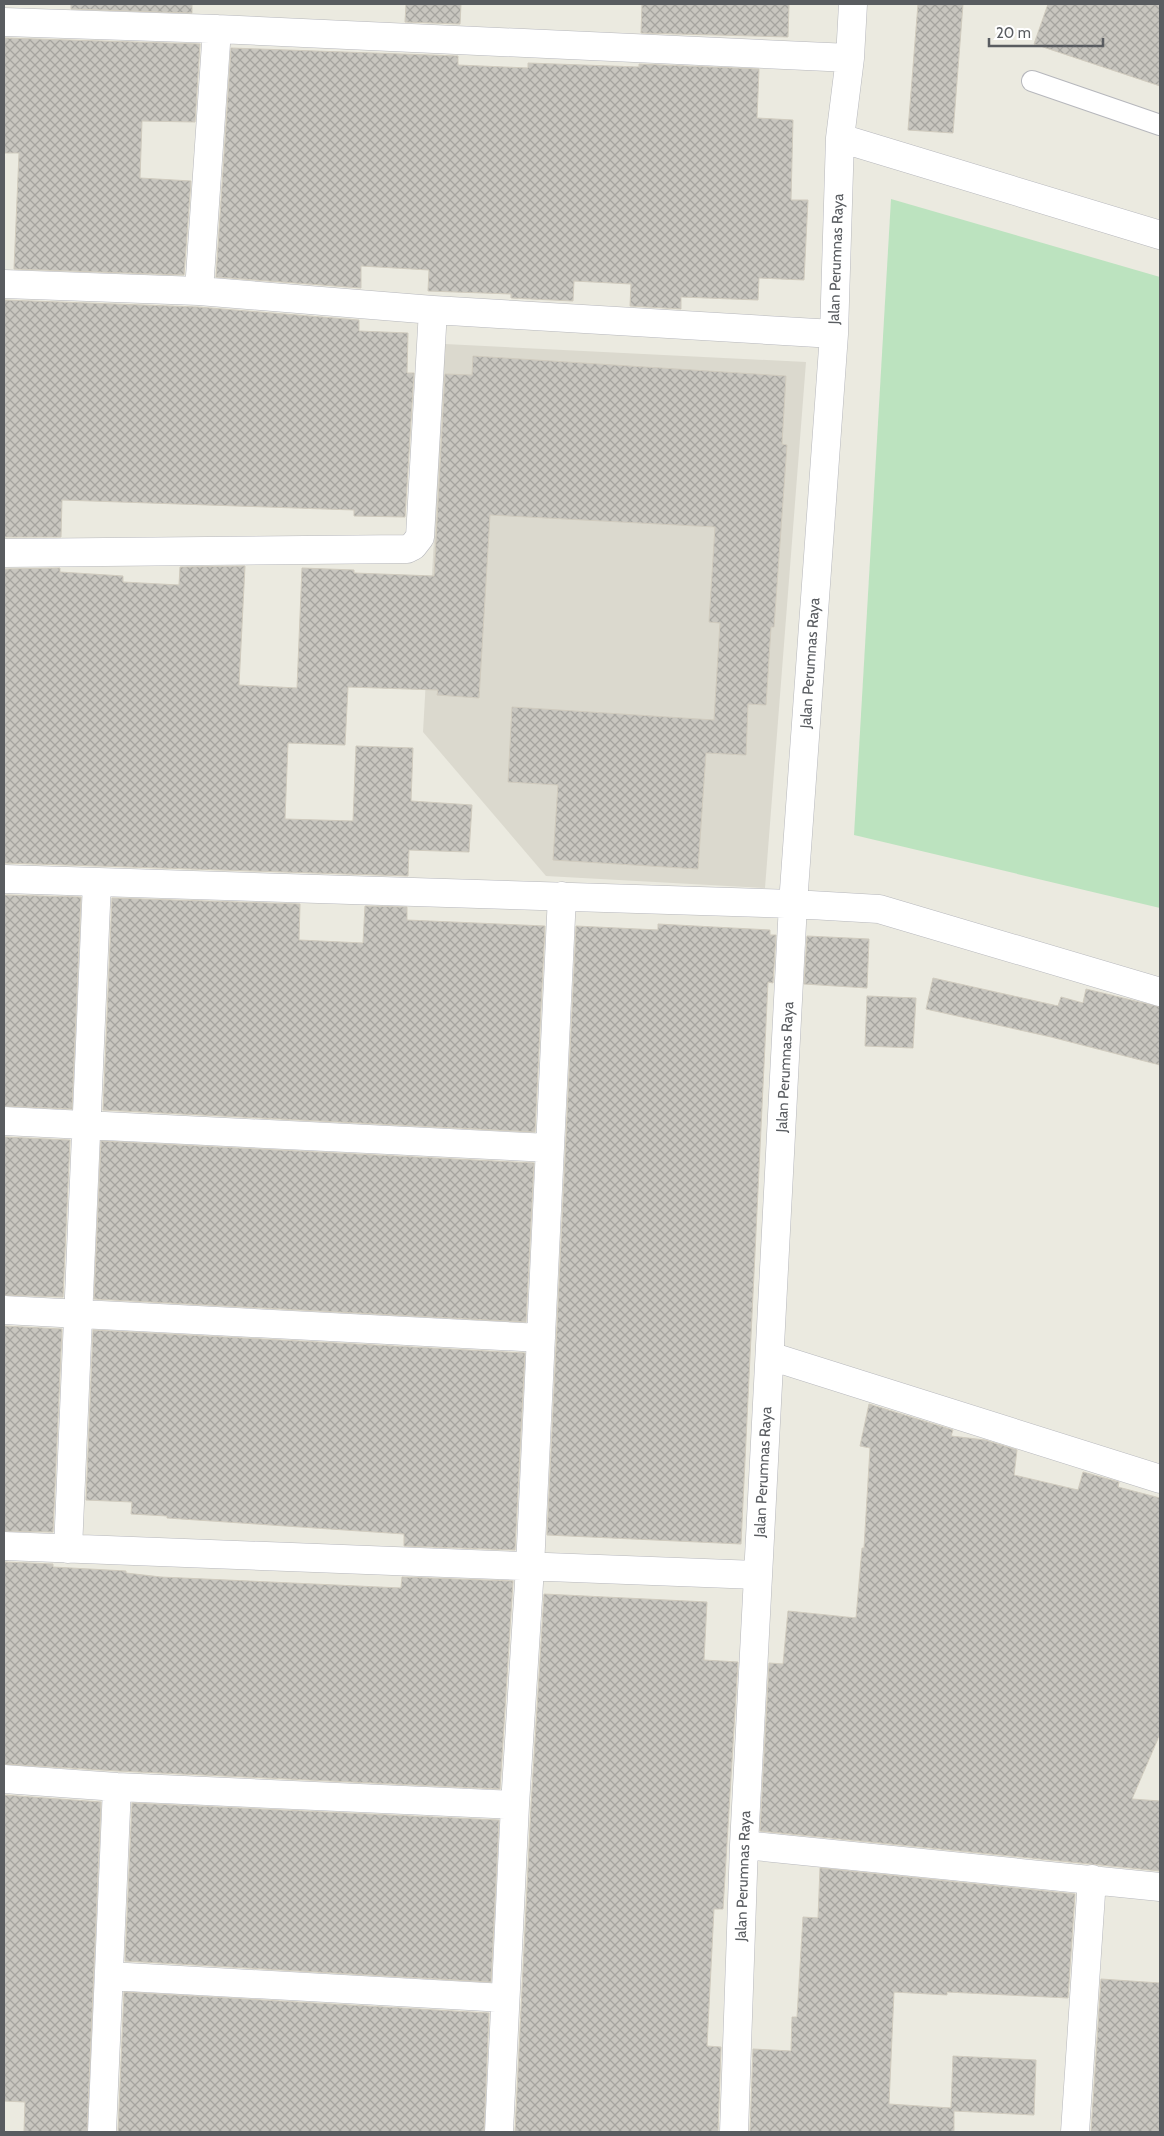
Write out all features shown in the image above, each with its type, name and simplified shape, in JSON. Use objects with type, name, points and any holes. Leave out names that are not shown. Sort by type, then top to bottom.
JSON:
[{"type":"street","name":"Jalan Perumnas Raya","points":[[734,2132],[744,1845],[793,904],[834,334],[840,138],[850,58],[853,4]]},
{"type":"street","points":[[4,22],[217,29],[850,58]]},
{"type":"street","points":[[199,291],[217,29]]},
{"type":"street","points":[[840,138],[1160,235]]},
{"type":"street","points":[[4,284],[199,291],[433,310],[834,334]]},
{"type":"street","points":[[4,553],[407,549],[413,546],[420,537],[433,310]]},
{"type":"street","points":[[4,878],[793,904],[879,909],[1160,992]]},
{"type":"street","points":[[68,1549],[88,1125],[97,882]]},
{"type":"street","points":[[500,2132],[514,1805],[530,1567],[562,896]]},
{"type":"street","points":[[4,1121],[550,1148]]},
{"type":"street","points":[[4,1310],[542,1338]]},
{"type":"street","points":[[770,1356],[1160,1479]]},
{"type":"street","points":[[4,1546],[757,1575]]},
{"type":"street","points":[[4,1779],[117,1787],[514,1805]]},
{"type":"street","points":[[102,2132],[117,1787]]},
{"type":"street","points":[[744,1845],[1160,1887]]},
{"type":"street","points":[[1075,2132],[1092,1879]]},
{"type":"street","points":[[108,1976],[505,1998]]},
{"type":"lane","points":[[1032,81],[1160,125]]},
{"type":"shaded area","points":[[445,344],[806,362],[765,888],[546,876],[423,732]]},
{"type":"green space","points":[[891,199],[1160,277],[1160,908],[854,835]]},
{"type":"building","points":[[71,4],[192,4],[192,13],[71,9]]},
{"type":"building","points":[[406,4],[461,4],[460,24],[405,22]]},
{"type":"building","points":[[642,4],[789,4],[788,37],[641,33]]},
{"type":"building","points":[[918,4],[963,4],[953,133],[908,130]]},
{"type":"building","points":[[1048,4],[1160,4],[1160,86],[1034,44]]},
{"type":"building","points":[[4,38],[200,44],[195,122],[142,121],[140,178],[191,181],[184,275],[14,269],[19,153],[4,153]]},
{"type":"building","points":[[231,48],[458,56],[458,65],[528,68],[528,63],[639,67],[639,64],[759,69],[757,118],[793,120],[791,200],[808,200],[804,280],[759,278],[758,300],[681,297],[681,309],[630,306],[631,284],[574,281],[573,301],[511,298],[511,294],[428,291],[429,270],[361,266],[361,288],[216,277]]},
{"type":"building","points":[[4,300],[198,307],[359,320],[359,331],[408,333],[407,373],[414,373],[405,517],[354,516],[354,510],[62,500],[61,537],[4,537]]},
{"type":"building","points":[[473,356],[786,376],[782,444],[787,445],[774,627],[771,627],[766,705],[748,704],[746,755],[706,753],[698,869],[553,860],[558,785],[508,782],[512,707],[714,720],[720,623],[709,622],[715,527],[490,515],[479,698],[437,695],[438,690],[348,687],[345,745],[288,743],[285,819],[353,821],[356,746],[413,748],[411,801],[472,805],[469,852],[409,850],[408,876],[4,863],[4,569],[60,568],[60,572],[123,576],[123,582],[179,585],[180,567],[245,566],[239,685],[297,688],[302,568],[354,570],[354,573],[434,576],[445,374],[472,375]]},
{"type":"building","points":[[4,895],[81,897],[72,1109],[4,1106]]},
{"type":"building","points":[[112,898],[300,904],[299,940],[363,943],[365,906],[407,907],[407,920],[545,926],[535,1132],[103,1110]]},
{"type":"building","points":[[658,924],[770,930],[770,935],[776,935],[773,983],[768,982],[741,1544],[547,1535],[576,926],[658,930]]},
{"type":"building","points":[[807,936],[869,939],[867,988],[804,984]]},
{"type":"building","points":[[933,978],[1058,1006],[1061,997],[1083,1003],[1086,989],[1160,1007],[1160,1065],[1051,1037],[926,1009]]},
{"type":"building","points":[[867,996],[916,998],[913,1048],[865,1046]]},
{"type":"building","points":[[4,1137],[70,1140],[63,1297],[4,1295]]},
{"type":"building","points":[[101,1141],[534,1163],[526,1322],[94,1299]]},
{"type":"building","points":[[4,1326],[62,1329],[53,1532],[4,1531]]},
{"type":"building","points":[[93,1330],[525,1353],[515,1550],[404,1546],[404,1534],[167,1518],[167,1516],[131,1514],[132,1502],[86,1500]]},
{"type":"building","points":[[869,1404],[953,1430],[951,1436],[985,1440],[1017,1450],[1014,1475],[1078,1490],[1083,1472],[1119,1482],[1118,1487],[1160,1498],[1160,1734],[1132,1799],[1160,1801],[1160,1871],[760,1831],[769,1663],[783,1664],[788,1611],[856,1618],[862,1548],[864,1548],[870,1448],[860,1446]]},
{"type":"building","points":[[4,1562],[53,1564],[53,1567],[126,1571],[126,1573],[161,1577],[401,1588],[402,1577],[513,1581],[500,1789],[4,1764]]},
{"type":"building","points":[[544,1594],[707,1602],[704,1660],[738,1662],[723,1909],[714,1909],[707,2046],[721,2047],[718,2132],[515,2132],[531,1806]]},
{"type":"building","points":[[4,1795],[101,1802],[87,2132],[24,2132],[25,2102],[4,2101]]},
{"type":"building","points":[[132,1803],[499,1820],[491,1982],[125,1961]]},
{"type":"building","points":[[820,1868],[1075,1894],[1068,1998],[947,1992],[947,1995],[894,1992],[889,2104],[951,2108],[953,2056],[1036,2060],[1034,2115],[954,2111],[954,2132],[750,2132],[753,2049],[791,2051],[792,2017],[797,2017],[803,1917],[818,1918]]},
{"type":"building","points":[[1101,1979],[1160,1983],[1160,2132],[1091,2132]]},
{"type":"building","points":[[124,1992],[489,2013],[484,2132],[118,2132]]}]
